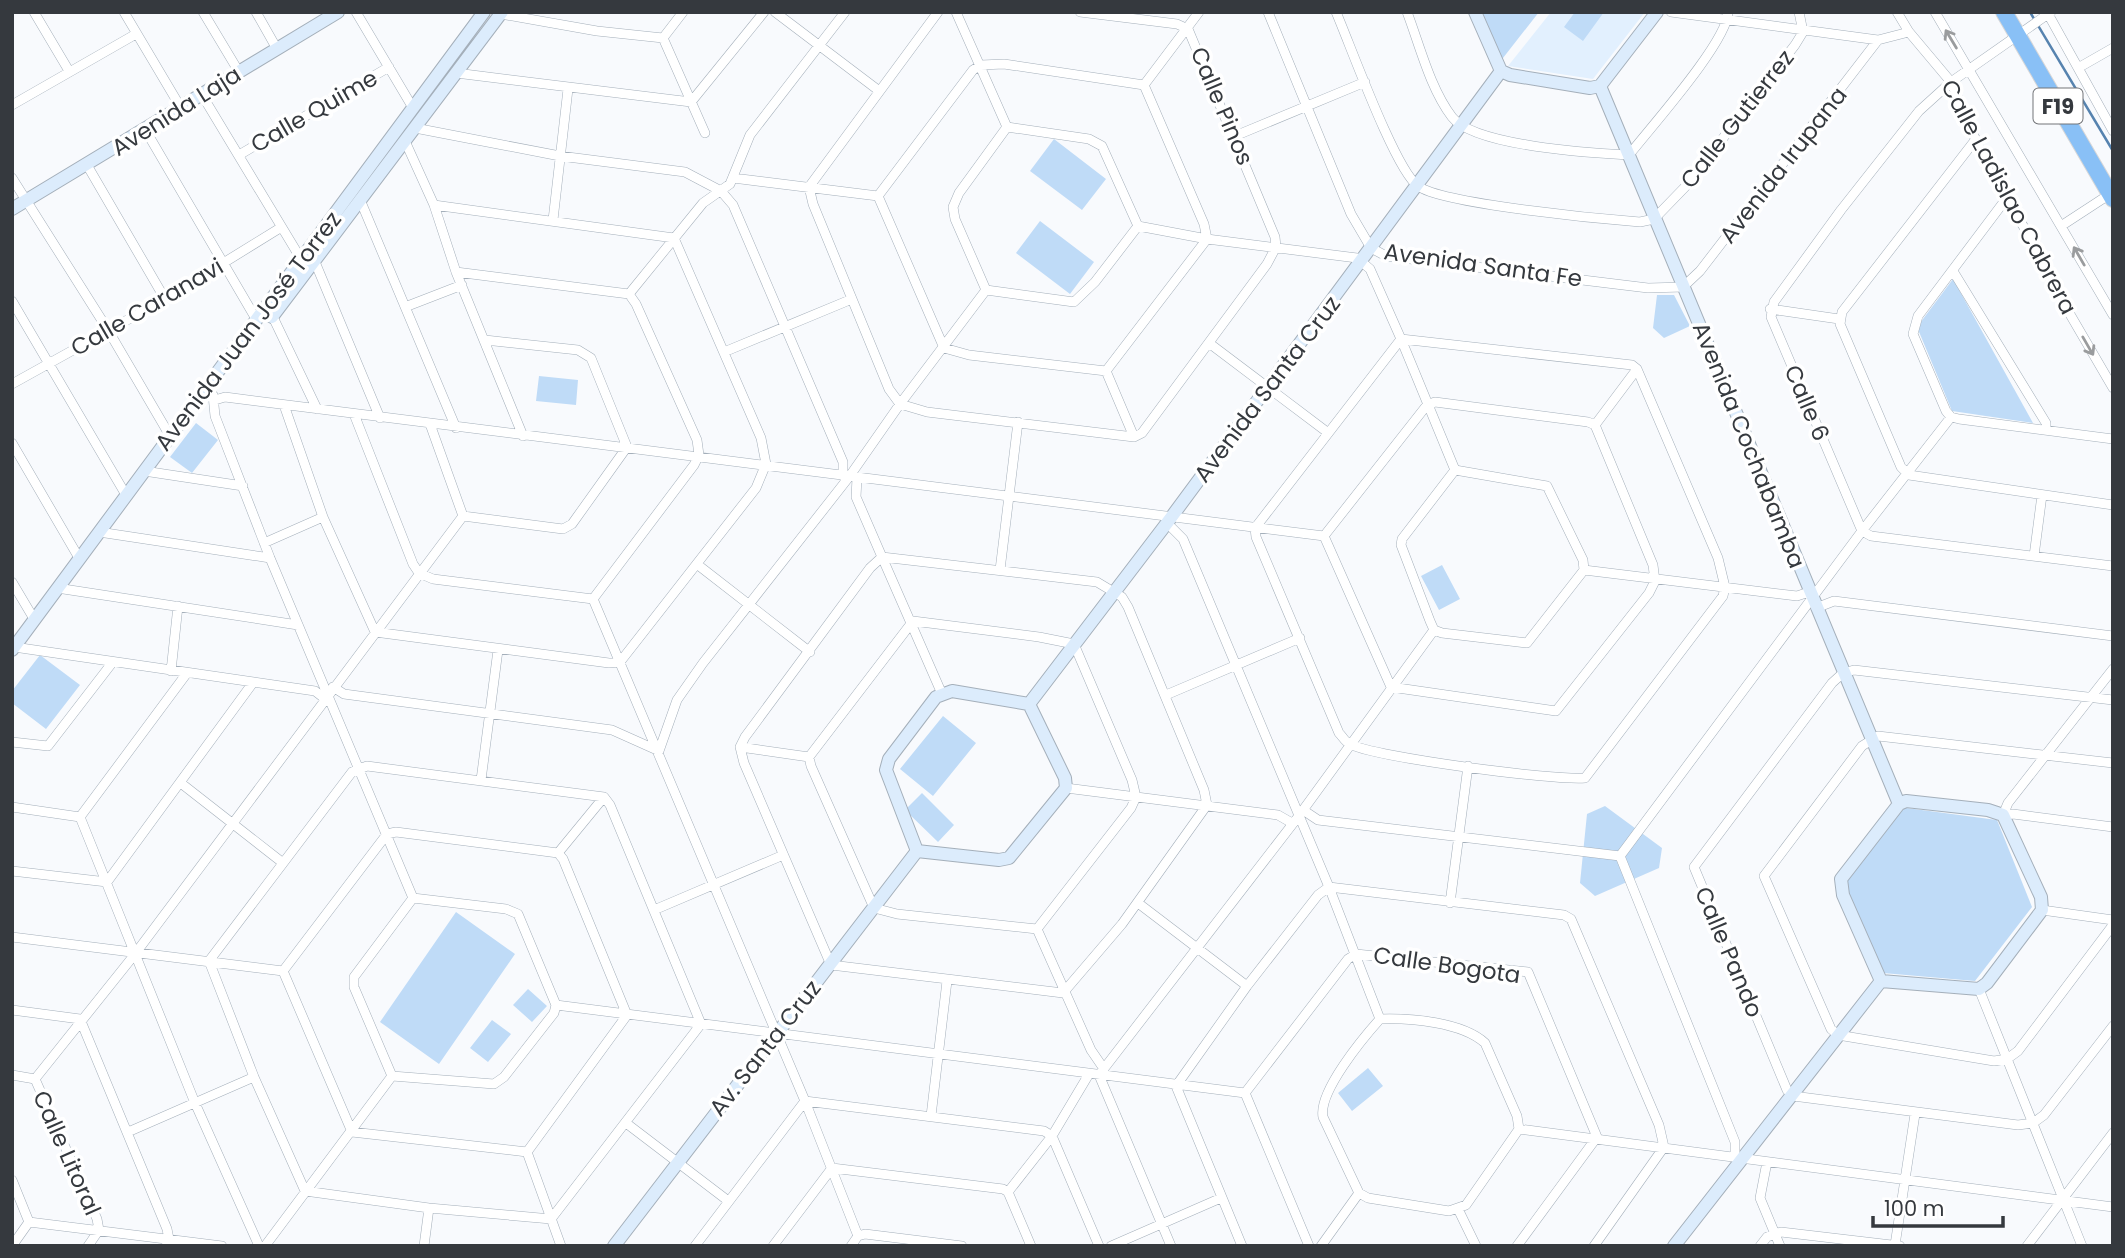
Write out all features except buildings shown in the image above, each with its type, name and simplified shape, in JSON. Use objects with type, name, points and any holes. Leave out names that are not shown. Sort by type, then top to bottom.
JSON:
[{"type":"highway","name":"F19","points":[[2004,12],[2037,21]]},
{"type":"highway","name":"F19","points":[[2016,12],[2037,21],[2113,177]]},
{"type":"highway","name":"F19","points":[[2037,21],[2111,197]]},
{"type":"street","points":[[34,12],[69,71]]},
{"type":"street","points":[[124,12],[181,108]]},
{"type":"street","points":[[203,12],[239,72]]},
{"type":"street","points":[[256,12],[277,48]]},
{"type":"street","name":"Avenida Laja","points":[[12,209],[146,131],[338,12]]},
{"type":"street","points":[[356,12],[413,108]]},
{"type":"street","name":"Avenida Juan José Torrez","points":[[13,649],[256,319],[270,311],[301,259],[484,12]]},
{"type":"street","points":[[663,38],[683,12]]},
{"type":"street","points":[[691,102],[764,12]]},
{"type":"street","points":[[775,12],[878,90]]},
{"type":"street","points":[[629,294],[703,203],[721,191],[733,178],[750,135],[845,12]]},
{"type":"street","points":[[937,12],[809,187],[813,205],[889,388],[900,404],[927,412],[1134,437],[1142,433],[1267,264],[1276,247]]},
{"type":"street","points":[[956,12],[1007,127]]},
{"type":"street","name":"Calle Pinos","points":[[1080,12],[1177,24],[1188,29],[1271,225],[1276,247]]},
{"type":"street","points":[[1144,85],[1199,12]]},
{"type":"street","name":"Avenida Santa Fe","points":[[1268,12],[1351,214],[1371,248],[1386,256],[1648,288],[1683,287]]},
{"type":"street","points":[[1336,12],[1401,163],[1418,186],[1461,199],[1621,221],[1640,222],[1654,219]]},
{"type":"street","points":[[1407,12],[1443,102],[1462,127],[1490,138],[1629,155],[1715,45],[1728,17]]},
{"type":"street","points":[[1475,12],[1501,71],[1510,75],[1577,86],[1600,86],[1657,12]]},
{"type":"street","points":[[1671,12],[1728,17],[1803,32],[1878,40],[1909,32]]},
{"type":"street","name":"Calle Gutierrez","points":[[1654,219],[1686,186],[1803,32],[1799,12]]},
{"type":"street","name":"Calle Ladislao Cabrera","points":[[1897,12],[1909,32],[1951,82],[1989,171],[2113,388]]},
{"type":"street","points":[[1935,12],[2113,315]]},
{"type":"street","points":[[317,409],[270,311],[315,262],[501,13],[597,31],[663,38]]},
{"type":"street","points":[[1839,319],[1770,309],[1849,200],[1919,111],[1951,82],[2037,21],[2078,68],[2111,126]]},
{"type":"street","points":[[12,105],[136,34]]},
{"type":"street","points":[[663,38],[705,134]]},
{"type":"street","name":"Avenida Irupana","points":[[1683,287],[1733,231],[1878,40]]},
{"type":"street","points":[[2078,68],[2113,48]]},
{"type":"street","points":[[878,195],[966,78],[981,65],[1017,66],[1144,85]]},
{"type":"street","name":"Calle Quime","points":[[239,155],[389,67]]},
{"type":"street","name":"Avenida Santa Cruz","points":[[1028,704],[1169,520],[1501,71]]},
{"type":"street","points":[[456,73],[568,89],[691,102]]},
{"type":"street","points":[[1235,136],[1365,82]]},
{"type":"street","points":[[1106,371],[1207,239],[1204,224],[1144,85]]},
{"type":"street","name":"Avenida Cochabamba","points":[[1600,86],[1899,804]]},
{"type":"street","points":[[553,220],[568,89]]},
{"type":"street","points":[[202,95],[301,259]]},
{"type":"street","points":[[1007,127],[1089,139],[1102,146],[1138,226]]},
{"type":"street","points":[[986,290],[953,207],[1007,127]]},
{"type":"street","points":[[415,128],[560,156],[685,172],[721,191],[733,205],[942,694]]},
{"type":"street","points":[[146,131],[256,319]]},
{"type":"street","points":[[1839,319],[1976,139]]},
{"type":"street","points":[[405,141],[434,205],[456,272],[523,436]]},
{"type":"street","points":[[87,165],[165,299]]},
{"type":"street","points":[[12,178],[108,330],[170,436]]},
{"type":"street","points":[[733,178],[878,195]]},
{"type":"street","points":[[878,195],[944,348]]},
{"type":"street","points":[[2061,226],[2111,197]]},
{"type":"street","points":[[1951,418],[1913,334],[1918,316],[2006,199]]},
{"type":"street","points":[[361,202],[456,428]]},
{"type":"street","points":[[434,205],[674,238]]},
{"type":"street","points":[[1138,226],[1207,239],[1363,260],[1370,269],[1401,339],[1455,470]]},
{"type":"street","points":[[986,290],[1074,302],[1094,282],[1138,226]]},
{"type":"street","name":"Calle Caranavi","points":[[12,384],[165,299],[280,228]]},
{"type":"street","points":[[376,632],[498,650],[620,662],[698,565],[756,488],[766,464],[761,438],[674,238]]},
{"type":"street","points":[[315,262],[380,418]]},
{"type":"street","points":[[1953,271],[2046,423],[2046,430]]},
{"type":"street","points":[[456,272],[629,294],[698,440],[699,455],[593,599]]},
{"type":"street","points":[[405,307],[462,285]]},
{"type":"street","points":[[659,751],[677,700],[850,477],[900,404],[986,290]]},
{"type":"street","points":[[724,352],[852,299]]},
{"type":"street","points":[[12,302],[126,495]]},
{"type":"street","name":"Calle 6","points":[[1770,309],[1776,330],[1862,531]]},
{"type":"street","points":[[1839,319],[1901,467],[1909,475],[2113,505]]},
{"type":"street","points":[[1255,528],[1339,733],[1350,744],[1468,766],[1586,778],[1723,596],[1726,587],[1718,558],[1637,369],[1632,365],[1401,339]]},
{"type":"street","points":[[1255,528],[1401,339]]},
{"type":"street","points":[[485,340],[578,350],[586,354],[591,358],[627,447]]},
{"type":"street","points":[[1209,343],[1327,432]]},
{"type":"street","points":[[944,348],[969,355],[1106,371]]},
{"type":"street","points":[[1595,425],[1637,369]]},
{"type":"street","points":[[1106,371],[1134,437]]},
{"type":"street","points":[[204,388],[215,400],[215,416],[264,543],[413,898]]},
{"type":"street","points":[[215,400],[225,397],[456,428],[699,455],[1169,520],[1324,536]]},
{"type":"street","points":[[1324,536],[1427,405],[1448,403],[1595,425],[1653,565],[1655,580],[1649,593],[1556,711],[1391,687]]},
{"type":"street","points":[[284,405],[323,517],[376,632]]},
{"type":"street","points":[[354,414],[412,564],[419,573],[433,579],[593,599]]},
{"type":"street","points":[[1951,418],[2113,439]]},
{"type":"street","points":[[1620,856],[1862,531],[1909,475],[1951,418]]},
{"type":"street","points":[[1000,570],[1018,422]]},
{"type":"street","points":[[430,424],[463,516]]},
{"type":"street","points":[[12,443],[79,558]]},
{"type":"street","points":[[463,516],[563,529],[572,524],[627,447]]},
{"type":"street","points":[[1434,630],[1527,643],[1584,570],[1583,560],[1547,486],[1455,470]]},
{"type":"street","points":[[1434,630],[1401,545],[1402,539],[1455,470]]},
{"type":"street","points":[[144,471],[243,486]]},
{"type":"street","points":[[2034,556],[2042,495]]},
{"type":"street","points":[[35,1079],[80,1019],[135,954],[463,516]]},
{"type":"street","points":[[264,543],[323,517]]},
{"type":"street","points":[[1169,520],[1183,539],[1297,817],[1329,887],[1380,1019]]},
{"type":"street","points":[[1862,531],[1871,536],[2113,566]]},
{"type":"street","points":[[99,532],[270,558]]},
{"type":"street","points":[[1324,536],[1391,687]]},
{"type":"street","points":[[740,747],[870,568],[882,557],[1097,582],[1114,591],[1128,607],[1204,790],[1207,805],[1138,903],[1063,993]]},
{"type":"street","points":[[698,565],[810,652]]},
{"type":"street","points":[[1584,570],[2113,636]]},
{"type":"street","points":[[12,582],[34,619]]},
{"type":"street","points":[[57,588],[298,625]]},
{"type":"street","points":[[593,599],[659,751],[712,885],[806,1101],[858,1236]]},
{"type":"street","points":[[172,671],[178,606]]},
{"type":"street","points":[[913,621],[1039,637],[1074,645],[1132,780],[1136,797],[1131,808],[1037,929]]},
{"type":"street","points":[[809,757],[853,695],[913,621]]},
{"type":"street","points":[[1102,1072],[1297,817],[1434,630]]},
{"type":"street","points":[[1166,695],[1300,638]]},
{"type":"street","points":[[13,649],[252,684],[612,730],[659,751]]},
{"type":"street","points":[[481,780],[498,650]]},
{"type":"street","points":[[12,741],[48,746],[112,663]]},
{"type":"street","points":[[1881,981],[1979,989],[1987,983],[2042,910],[2041,897],[2003,815],[2008,803],[2113,669]]},
{"type":"street","points":[[1843,673],[1854,670],[2113,700]]},
{"type":"street","points":[[80,817],[187,673]]},
{"type":"street","name":"Calle Pando","points":[[1793,1096],[1782,1078],[1693,867],[1832,683],[1843,673]]},
{"type":"street","points":[[107,882],[252,684]]},
{"type":"street","points":[[952,691],[1028,704],[1065,778],[1066,788],[1009,858],[999,860],[918,850],[886,770],[889,759],[936,696],[952,691]]},
{"type":"street","points":[[2042,910],[2113,923],[2018,1051],[2007,1059],[1994,1061],[1838,1035],[1831,1029],[1764,876],[1870,739],[1878,736],[2113,763]]},
{"type":"street","points":[[740,747],[809,757]]},
{"type":"street","points":[[740,747],[781,856],[831,965],[1063,993]]},
{"type":"street","points":[[809,757],[874,908],[910,916],[1037,929]]},
{"type":"street","points":[[209,961],[282,863],[358,768],[381,766],[604,797],[610,805],[701,1024]]},
{"type":"street","points":[[1450,903],[1468,766]]},
{"type":"street","points":[[181,784],[282,863]]},
{"type":"street","points":[[1066,788],[1620,856]]},
{"type":"street","points":[[558,853],[604,797]]},
{"type":"street","points":[[1881,981],[1843,895],[1841,879],[1899,804],[1906,801],[2113,827]]},
{"type":"street","points":[[12,807],[80,817]]},
{"type":"street","points":[[80,817],[195,1103],[259,1246]]},
{"type":"street","points":[[283,971],[387,834],[396,832],[558,853],[564,859],[627,1016]]},
{"type":"street","name":"Av. Santa Cruz","points":[[614,1246],[918,850]]},
{"type":"street","points":[[654,910],[781,856]]},
{"type":"street","points":[[1620,856],[1735,1142],[1738,1158]]},
{"type":"street","points":[[12,871],[107,882]]},
{"type":"street","points":[[1176,1086],[1247,986],[1318,895],[1329,887],[1564,915],[1571,919],[1658,1125],[1664,1147]]},
{"type":"street","points":[[392,1076],[494,1084],[504,1077],[554,1013],[556,1005],[518,914],[506,909],[413,898]]},
{"type":"street","points":[[392,1076],[354,987],[354,977],[413,898]]},
{"type":"street","points":[[1138,903],[1247,986]]},
{"type":"street","points":[[1037,929],[1063,993],[1102,1072],[1171,1246]]},
{"type":"street","points":[[12,937],[283,971]]},
{"type":"street","name":"Calle Bogota","points":[[1245,1093],[1348,959],[1356,954],[1528,972],[1597,1137]]},
{"type":"street","points":[[209,961],[254,1077],[305,1191]]},
{"type":"street","points":[[283,971],[352,1132]]},
{"type":"street","points":[[932,1116],[947,981]]},
{"type":"street","points":[[1674,1246],[1738,1158],[1793,1096],[1881,981]]},
{"type":"street","points":[[1979,989],[2082,1246]]},
{"type":"street","points":[[556,1005],[627,1016],[939,1052],[1089,1074],[1102,1072],[1176,1086],[1245,1093],[1309,1246]]},
{"type":"street","points":[[12,1010],[80,1019]]},
{"type":"street","points":[[527,1152],[627,1016]]},
{"type":"street","points":[[80,1019],[128,1132],[167,1243]]},
{"type":"street","points":[[1380,1019],[1451,1027],[1477,1035],[1486,1042],[1519,1129]]},
{"type":"street","points":[[1380,1019],[1327,1091],[1321,1109],[1359,1193],[1368,1198],[1422,1207],[1458,1209],[1466,1205],[1519,1129]]},
{"type":"street","points":[[551,1219],[701,1024]]},
{"type":"street","points":[[1793,1096],[1915,1114],[2018,1125],[2033,1123],[2044,1115],[2113,1026]]},
{"type":"street","points":[[1008,1192],[1052,1136],[1089,1074]]},
{"type":"street","name":"Calle Litoral","points":[[12,1075],[35,1079],[99,1230],[88,1246]]},
{"type":"street","points":[[265,1246],[392,1076]]},
{"type":"street","points":[[128,1132],[254,1077]]},
{"type":"street","points":[[1176,1086],[1242,1246]]},
{"type":"street","points":[[806,1101],[1044,1130],[1052,1136],[1099,1246]]},
{"type":"street","points":[[695,1246],[727,1200],[806,1101]]},
{"type":"street","points":[[1895,1245],[1915,1114]]},
{"type":"street","points":[[626,1123],[727,1200]]},
{"type":"street","points":[[1519,1129],[1597,1137],[1905,1182],[2113,1207]]},
{"type":"street","points":[[352,1132],[527,1152]]},
{"type":"street","points":[[2027,1246],[2113,1133]]},
{"type":"street","points":[[1517,1246],[1597,1137]]},
{"type":"street","points":[[1594,1246],[1664,1147]]},
{"type":"street","points":[[527,1152],[561,1246]]},
{"type":"street","points":[[1767,1162],[1760,1198],[1780,1246]]},
{"type":"street","points":[[832,1168],[1008,1192]]},
{"type":"street","points":[[773,1246],[832,1168]]},
{"type":"street","points":[[12,1180],[29,1222]]},
{"type":"street","points":[[305,1191],[429,1208],[551,1219]]},
{"type":"street","points":[[1008,1192],[1031,1246]]},
{"type":"street","points":[[1321,1246],[1359,1193]]},
{"type":"street","points":[[1111,1246],[1221,1198]]},
{"type":"street","points":[[424,1246],[429,1208]]},
{"type":"street","points":[[1458,1209],[1476,1246]]},
{"type":"street","points":[[29,1222],[99,1230],[167,1243],[222,1246]]},
{"type":"street","points":[[12,1246],[29,1222]]},
{"type":"street","points":[[1760,1246],[1774,1233],[1900,1246]]},
{"type":"street","points":[[851,1246],[858,1236],[865,1234],[962,1246]]},
{"type":"shaded area","points":[[1482,12],[1539,12],[1503,58],[1499,57]]},
{"type":"shaded area","points":[[1551,12],[1645,12],[1593,79],[1508,66]]},
{"type":"shaded area","points":[[1575,12],[1604,12],[1583,41],[1564,27]]},
{"type":"shaded area","points":[[1054,139],[1106,179],[1082,210],[1030,171]]},
{"type":"shaded area","points":[[1040,221],[1094,262],[1070,294],[1016,253]]},
{"type":"shaded area","points":[[1953,279],[2033,423],[1952,411],[1917,327]]},
{"type":"shaded area","points":[[1657,295],[1674,295],[1690,326],[1664,338],[1653,328]]},
{"type":"shaded area","points":[[539,376],[578,380],[576,405],[536,401]]},
{"type":"shaded area","points":[[196,423],[218,440],[192,473],[170,457]]},
{"type":"shaded area","points":[[1442,565],[1460,599],[1439,610],[1421,576]]},
{"type":"shaded area","points":[[40,655],[80,685],[46,729],[12,703],[12,691]]},
{"type":"shaded area","points":[[943,716],[976,743],[933,796],[900,769]]},
{"type":"shaded area","points":[[922,793],[954,825],[938,842],[905,810]]},
{"type":"shaded area","points":[[1605,806],[1662,848],[1659,868],[1595,896],[1580,883],[1587,814]]},
{"type":"shaded area","points":[[1899,807],[1997,820],[2032,907],[1975,981],[1883,973],[1844,882]]},
{"type":"shaded area","points":[[456,912],[515,954],[439,1064],[380,1022]]},
{"type":"shaded area","points":[[528,989],[547,1006],[532,1022],[513,1005]]},
{"type":"shaded area","points":[[492,1020],[511,1034],[488,1062],[470,1048]]},
{"type":"shaded area","points":[[1368,1068],[1383,1086],[1352,1111],[1338,1093]]},
{"type":"waterway","points":[[2030,12],[2113,151]]}]
